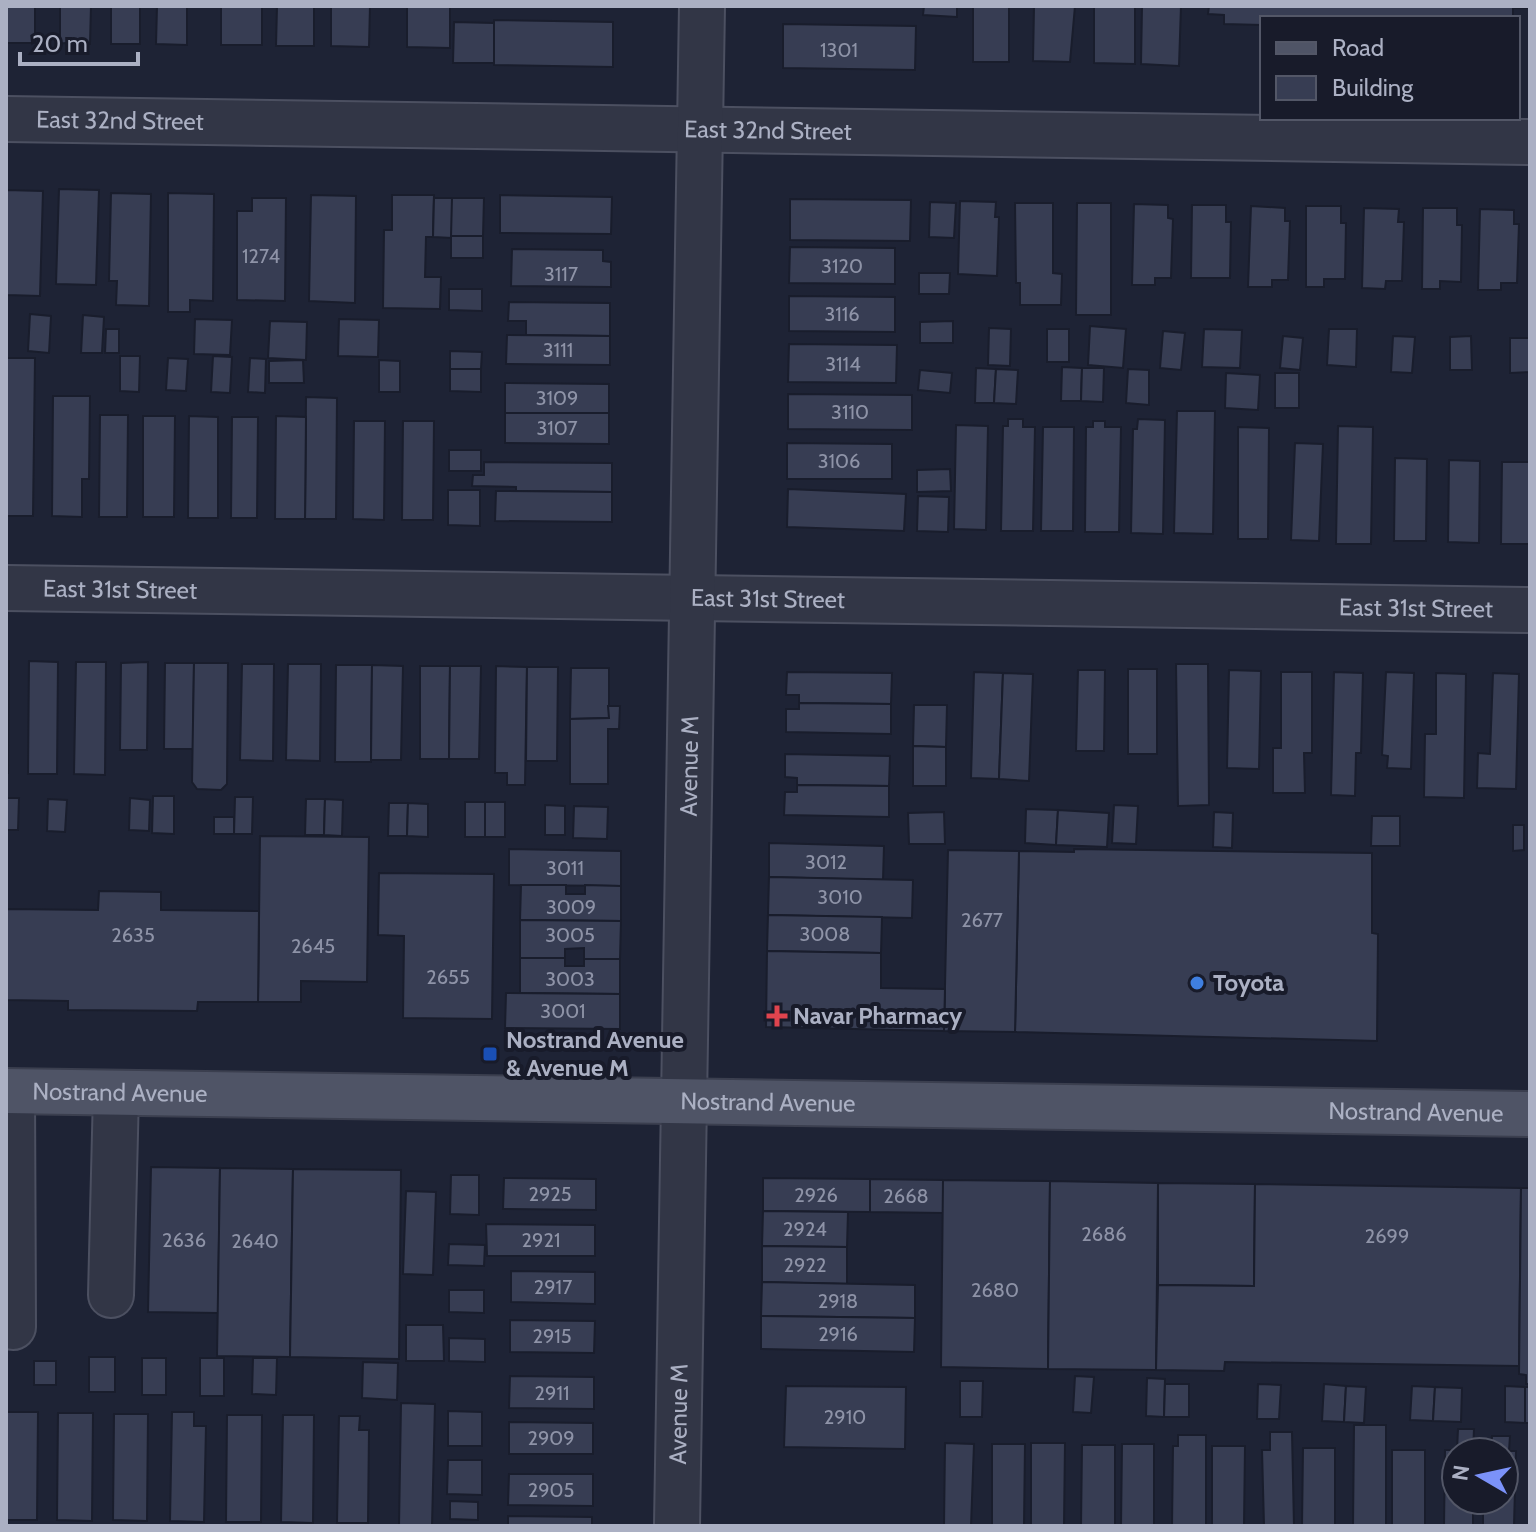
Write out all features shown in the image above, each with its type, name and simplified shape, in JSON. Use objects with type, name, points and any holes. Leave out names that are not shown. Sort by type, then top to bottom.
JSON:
[{"type":"main road","name":"Nostrand Avenue","points":[[9,1092],[1530,1114]]},
{"type":"street","name":"Avenue M","points":[[677,1526],[702,6]]},
{"type":"street","name":"East 32nd Street","points":[[6,119],[1530,142]]},
{"type":"street","name":"East 31st Street","points":[[6,588],[1530,610]]},
{"type":"street","points":[[9,1092],[13,1327]]},
{"type":"street","points":[[111,1295],[116,1093]]},
{"type":"building","points":[[6,6],[35,6],[35,43],[6,43]]},
{"type":"building","points":[[60,6],[91,6],[90,44],[60,43]]},
{"type":"building","points":[[111,6],[140,6],[140,44],[111,44]]},
{"type":"building","points":[[157,6],[187,6],[187,45],[156,44]]},
{"type":"building","points":[[221,6],[262,6],[262,45],[221,45]]},
{"type":"building","points":[[277,6],[314,6],[314,46],[276,46]]},
{"type":"building","points":[[331,6],[370,6],[369,47],[331,46]]},
{"type":"building","points":[[407,6],[450,6],[450,48],[407,47]]},
{"type":"building","points":[[924,6],[957,6],[957,17],[923,15]]},
{"type":"building","points":[[973,6],[1009,6],[1009,62],[973,62]]},
{"type":"building","points":[[1034,6],[1075,6],[1070,62],[1033,61]]},
{"type":"building","points":[[1094,6],[1135,6],[1135,64],[1094,63]]},
{"type":"building","points":[[1142,6],[1181,6],[1179,66],[1141,64]]},
{"type":"building","points":[[1209,6],[1530,6],[1513,8],[1513,16],[1260,16],[1260,25],[1224,24],[1224,15],[1208,14]]},
{"type":"building","points":[[494,20],[613,22],[613,67],[494,65]]},
{"type":"building","points":[[454,22],[494,23],[494,63],[453,63]]},
{"type":"building","points":[[783,24],[916,26],[915,70],[783,68]]},
{"type":"building","points":[[59,189],[99,190],[96,285],[56,284]]},
{"type":"building","points":[[6,190],[43,191],[40,296],[7,295]]},
{"type":"building","points":[[111,193],[151,194],[149,306],[116,305],[117,281],[109,281]]},
{"type":"building","points":[[168,193],[214,194],[213,301],[190,300],[190,312],[168,312]]},
{"type":"building","points":[[311,195],[356,196],[355,303],[309,301]]},
{"type":"building","points":[[392,195],[434,195],[433,237],[426,237],[425,277],[441,277],[440,309],[383,308],[384,230],[392,230]]},
{"type":"building","points":[[500,195],[612,197],[611,234],[500,233]]},
{"type":"building","points":[[252,198],[286,198],[285,301],[237,300],[237,211],[252,211]]},
{"type":"building","points":[[434,198],[452,198],[452,238],[433,237]]},
{"type":"building","points":[[452,198],[484,198],[483,236],[451,236]]},
{"type":"building","points":[[790,199],[911,200],[910,241],[790,240]]},
{"type":"building","points":[[960,201],[996,202],[995,217],[999,217],[997,276],[958,274]]},
{"type":"building","points":[[930,202],[956,203],[954,238],[929,237]]},
{"type":"building","points":[[1015,203],[1053,203],[1053,273],[1062,274],[1061,305],[1020,305],[1020,283],[1016,283]]},
{"type":"building","points":[[1077,203],[1111,203],[1111,315],[1076,315]]},
{"type":"building","points":[[1134,204],[1168,205],[1168,218],[1173,219],[1171,278],[1155,278],[1155,285],[1132,285]]},
{"type":"building","points":[[1192,205],[1226,205],[1226,222],[1231,222],[1230,278],[1191,278]]},
{"type":"building","points":[[1251,206],[1285,208],[1285,221],[1290,221],[1288,280],[1272,280],[1272,287],[1248,287]]},
{"type":"building","points":[[1306,206],[1341,206],[1341,223],[1346,223],[1345,279],[1324,279],[1324,287],[1306,287]]},
{"type":"building","points":[[1364,208],[1399,209],[1398,222],[1404,222],[1402,281],[1386,281],[1385,289],[1362,288]]},
{"type":"building","points":[[1423,208],[1457,208],[1457,225],[1462,225],[1461,282],[1440,281],[1440,289],[1422,289]]},
{"type":"building","points":[[1480,209],[1514,210],[1514,224],[1519,224],[1517,283],[1501,283],[1501,290],[1478,290]]},
{"type":"building","points":[[451,236],[483,236],[483,258],[451,258]]},
{"type":"building","points":[[790,247],[895,248],[895,284],[789,283]]},
{"type":"building","points":[[512,249],[603,250],[603,261],[611,262],[611,287],[511,286]]},
{"type":"building","points":[[919,273],[950,273],[949,294],[919,294]]},
{"type":"building","points":[[449,289],[482,289],[482,311],[449,310]]},
{"type":"building","points":[[789,296],[895,297],[895,332],[789,331]]},
{"type":"building","points":[[509,302],[610,303],[610,336],[526,335],[526,321],[508,321]]},
{"type":"building","points":[[30,314],[51,316],[49,353],[28,351]]},
{"type":"building","points":[[83,315],[104,317],[102,353],[81,353]]},
{"type":"building","points":[[195,319],[232,320],[230,355],[194,354]]},
{"type":"building","points":[[339,319],[379,320],[378,357],[338,356]]},
{"type":"building","points":[[270,321],[307,322],[306,360],[268,358]]},
{"type":"building","points":[[953,321],[953,343],[920,343],[920,322]]},
{"type":"building","points":[[1090,326],[1126,329],[1123,368],[1088,365]]},
{"type":"building","points":[[989,328],[1011,329],[1010,366],[988,365]]},
{"type":"building","points":[[106,329],[119,329],[119,353],[105,353]]},
{"type":"building","points":[[1047,329],[1069,329],[1069,362],[1047,362]]},
{"type":"building","points":[[1204,329],[1242,330],[1240,368],[1202,367]]},
{"type":"building","points":[[1329,329],[1357,329],[1356,367],[1327,365]]},
{"type":"building","points":[[1163,331],[1185,333],[1181,370],[1160,368]]},
{"type":"building","points":[[507,335],[610,336],[610,365],[506,364]]},
{"type":"building","points":[[1283,336],[1303,338],[1300,370],[1280,368]]},
{"type":"building","points":[[1393,336],[1415,337],[1412,373],[1391,372]]},
{"type":"building","points":[[1471,336],[1472,370],[1450,370],[1450,337]]},
{"type":"building","points":[[1510,338],[1530,338],[1530,372],[1510,373]]},
{"type":"building","points":[[789,344],[897,345],[896,383],[788,382]]},
{"type":"building","points":[[450,351],[482,352],[481,369],[450,369]]},
{"type":"building","points":[[120,356],[140,356],[139,392],[120,391]]},
{"type":"building","points":[[213,356],[232,357],[230,393],[211,392]]},
{"type":"building","points":[[6,358],[35,358],[33,516],[6,516]]},
{"type":"building","points":[[168,358],[188,359],[186,391],[166,390]]},
{"type":"building","points":[[250,358],[266,359],[265,393],[248,392]]},
{"type":"building","points":[[303,360],[304,383],[269,383],[269,361]]},
{"type":"building","points":[[379,360],[400,361],[400,392],[379,392]]},
{"type":"building","points":[[1062,367],[1082,368],[1081,401],[1061,401]]},
{"type":"building","points":[[976,368],[996,369],[994,403],[975,403]]},
{"type":"building","points":[[1082,368],[1104,368],[1103,402],[1081,401]]},
{"type":"building","points":[[450,369],[481,369],[481,392],[450,391]]},
{"type":"building","points":[[996,369],[1018,370],[1016,404],[994,403]]},
{"type":"building","points":[[1128,369],[1149,370],[1149,405],[1126,403]]},
{"type":"building","points":[[920,370],[952,373],[950,393],[918,390]]},
{"type":"building","points":[[1226,373],[1260,375],[1258,410],[1225,408]]},
{"type":"building","points":[[1275,373],[1299,373],[1299,408],[1275,408]]},
{"type":"building","points":[[505,383],[609,384],[609,413],[505,413]]},
{"type":"building","points":[[788,394],[912,395],[912,430],[788,429]]},
{"type":"building","points":[[53,396],[90,396],[89,479],[82,479],[82,517],[52,516]]},
{"type":"building","points":[[306,397],[337,398],[336,519],[305,519]]},
{"type":"building","points":[[1177,411],[1215,411],[1213,534],[1174,533]]},
{"type":"building","points":[[505,413],[609,413],[609,444],[505,443]]},
{"type":"building","points":[[100,415],[128,415],[127,517],[99,517]]},
{"type":"building","points":[[143,416],[175,416],[174,517],[143,517]]},
{"type":"building","points":[[189,416],[218,417],[218,518],[188,518]]},
{"type":"building","points":[[276,416],[306,417],[305,519],[275,519]]},
{"type":"building","points":[[232,417],[258,417],[257,518],[231,518]]},
{"type":"building","points":[[1008,419],[1023,419],[1023,427],[1035,427],[1033,531],[1001,531],[1003,426],[1008,426]]},
{"type":"building","points":[[1138,419],[1165,420],[1163,534],[1131,533],[1133,429],[1137,429]]},
{"type":"building","points":[[354,421],[385,421],[384,520],[353,519]]},
{"type":"building","points":[[403,421],[434,421],[433,520],[402,520]]},
{"type":"building","points":[[1093,421],[1105,421],[1105,427],[1121,427],[1119,532],[1085,532],[1086,427],[1093,427]]},
{"type":"building","points":[[956,425],[988,426],[986,530],[954,529]]},
{"type":"building","points":[[1338,426],[1373,427],[1371,544],[1336,544]]},
{"type":"building","points":[[1043,427],[1074,427],[1073,531],[1041,531]]},
{"type":"building","points":[[1238,427],[1269,428],[1268,539],[1238,539]]},
{"type":"building","points":[[787,443],[892,444],[892,479],[787,479]]},
{"type":"building","points":[[1295,443],[1323,444],[1319,541],[1291,540]]},
{"type":"building","points":[[449,450],[481,450],[481,471],[449,471]]},
{"type":"building","points":[[1395,458],[1427,459],[1426,541],[1394,541]]},
{"type":"building","points":[[1449,460],[1480,461],[1479,543],[1448,542]]},
{"type":"building","points":[[484,462],[612,463],[612,492],[516,491],[516,487],[472,486],[473,475],[484,475]]},
{"type":"building","points":[[1502,462],[1530,462],[1530,544],[1501,544]]},
{"type":"building","points":[[950,469],[951,491],[917,492],[917,470]]},
{"type":"building","points":[[788,489],[906,494],[904,531],[787,527]]},
{"type":"building","points":[[448,490],[480,490],[480,526],[448,525]]},
{"type":"building","points":[[496,491],[612,492],[612,522],[495,521]]},
{"type":"building","points":[[918,496],[949,497],[948,532],[917,531]]},
{"type":"building","points":[[6,661],[9,661],[8,773],[6,773]]},
{"type":"building","points":[[29,661],[58,662],[57,774],[28,774]]},
{"type":"building","points":[[76,662],[106,662],[105,775],[74,774]]},
{"type":"building","points":[[148,662],[147,750],[120,750],[121,663]]},
{"type":"building","points":[[165,663],[194,663],[193,749],[164,749]]},
{"type":"building","points":[[194,663],[228,663],[227,784],[221,790],[197,789],[192,782]]},
{"type":"building","points":[[242,664],[274,664],[273,761],[240,760]]},
{"type":"building","points":[[288,664],[321,664],[320,761],[286,760]]},
{"type":"building","points":[[1176,664],[1208,664],[1209,805],[1178,806]]},
{"type":"building","points":[[336,665],[372,665],[371,762],[335,762]]},
{"type":"building","points":[[372,665],[403,666],[401,760],[371,760]]},
{"type":"building","points":[[420,666],[450,666],[449,759],[420,759]]},
{"type":"building","points":[[450,666],[481,666],[479,759],[449,759]]},
{"type":"building","points":[[496,666],[527,667],[525,785],[507,785],[507,773],[495,773]]},
{"type":"building","points":[[527,667],[558,667],[557,761],[526,761]]},
{"type":"building","points":[[571,668],[609,668],[609,718],[570,719]]},
{"type":"building","points":[[1128,669],[1157,669],[1157,754],[1128,754]]},
{"type":"building","points":[[1078,670],[1105,670],[1104,751],[1076,751]]},
{"type":"building","points":[[1229,670],[1261,671],[1259,769],[1227,768]]},
{"type":"building","points":[[787,672],[892,673],[891,704],[799,703],[799,695],[786,695]]},
{"type":"building","points":[[974,672],[1003,673],[999,779],[971,778]]},
{"type":"building","points":[[1281,672],[1312,672],[1312,753],[1304,753],[1305,793],[1273,793],[1273,748],[1281,748]]},
{"type":"building","points":[[1334,672],[1363,673],[1361,753],[1356,753],[1355,796],[1331,795]]},
{"type":"building","points":[[1386,672],[1414,673],[1411,769],[1387,768],[1388,756],[1382,755]]},
{"type":"building","points":[[1003,673],[1033,674],[1029,781],[999,779]]},
{"type":"building","points":[[1436,673],[1466,674],[1464,798],[1424,797],[1425,734],[1436,734]]},
{"type":"building","points":[[1493,673],[1519,674],[1516,789],[1477,788],[1478,753],[1490,754]]},
{"type":"building","points":[[799,703],[891,704],[891,734],[786,732],[786,709],[799,709]]},
{"type":"building","points":[[914,705],[947,705],[946,747],[913,746]]},
{"type":"building","points":[[608,706],[620,706],[619,729],[608,729],[608,784],[570,784],[570,719],[609,718]]},
{"type":"building","points":[[913,746],[946,747],[946,786],[913,786]]},
{"type":"building","points":[[785,754],[890,756],[889,786],[797,785],[797,778],[785,777]]},
{"type":"building","points":[[797,785],[889,786],[889,817],[784,815],[785,792],[797,792]]},
{"type":"building","points":[[153,796],[174,796],[174,834],[152,833]]},
{"type":"building","points":[[235,797],[253,797],[252,834],[234,834]]},
{"type":"building","points":[[6,798],[19,798],[18,830],[6,830]]},
{"type":"building","points":[[130,798],[150,800],[149,831],[129,830]]},
{"type":"building","points":[[48,799],[67,800],[65,832],[47,831]]},
{"type":"building","points":[[306,799],[325,799],[324,835],[305,835]]},
{"type":"building","points":[[325,799],[343,800],[342,836],[324,835]]},
{"type":"building","points":[[465,802],[485,802],[485,837],[465,837]]},
{"type":"building","points":[[485,802],[505,802],[505,837],[485,837]]},
{"type":"building","points":[[389,803],[408,803],[407,836],[388,836]]},
{"type":"building","points":[[408,803],[428,804],[428,837],[407,836]]},
{"type":"building","points":[[545,805],[565,806],[565,835],[545,835]]},
{"type":"building","points":[[1114,805],[1138,806],[1136,844],[1112,843]]},
{"type":"building","points":[[574,806],[608,807],[607,839],[573,838]]},
{"type":"building","points":[[1026,809],[1058,810],[1056,845],[1025,843]]},
{"type":"building","points":[[1058,810],[1109,813],[1107,847],[1056,845]]},
{"type":"building","points":[[944,812],[945,844],[909,844],[908,813]]},
{"type":"building","points":[[1214,812],[1233,813],[1232,848],[1213,847]]},
{"type":"building","points":[[1372,816],[1400,816],[1400,846],[1371,846]]},
{"type":"building","points":[[214,817],[234,817],[234,834],[214,834]]},
{"type":"building","points":[[1513,825],[1524,825],[1524,850],[1513,851]]},
{"type":"building","points":[[260,836],[369,837],[367,982],[301,981],[301,1002],[258,1002]]},
{"type":"building","points":[[769,843],[884,846],[883,880],[769,877]]},
{"type":"building","points":[[509,849],[621,851],[621,886],[509,885]]},
{"type":"building","name":"Toyota","points":[[1074,849],[1372,853],[1372,933],[1378,934],[1377,1041],[1015,1032],[1019,851],[1074,852]]},
{"type":"building","points":[[948,850],[1019,851],[1015,1032],[944,1031]]},
{"type":"building","points":[[379,873],[494,874],[492,1019],[403,1018],[404,936],[378,935]]},
{"type":"building","points":[[769,877],[913,880],[912,918],[768,915]]},
{"type":"building","points":[[521,885],[566,885],[566,894],[585,894],[585,885],[621,886],[621,921],[520,920]]},
{"type":"building","points":[[99,891],[161,892],[161,910],[259,911],[258,1002],[198,1002],[197,1011],[68,1010],[68,1001],[6,1000],[7,909],[98,910]]},
{"type":"building","points":[[768,915],[882,917],[881,953],[767,951]]},
{"type":"building","points":[[520,920],[621,921],[620,959],[584,959],[584,948],[565,949],[565,958],[520,958]]},
{"type":"building","points":[[767,951],[881,953],[881,988],[945,989],[944,1031],[766,1027]]},
{"type":"building","points":[[520,958],[565,958],[565,966],[584,966],[584,959],[620,959],[620,994],[520,993]]},
{"type":"building","points":[[506,993],[620,994],[620,1029],[505,1028]]},
{"type":"building","points":[[151,1167],[220,1168],[218,1313],[148,1312]]},
{"type":"building","points":[[220,1168],[293,1169],[290,1357],[217,1356]]},
{"type":"building","points":[[293,1169],[401,1170],[399,1359],[290,1357]]},
{"type":"building","points":[[451,1175],[479,1175],[479,1215],[450,1214]]},
{"type":"building","points":[[504,1178],[596,1179],[596,1210],[503,1209]]},
{"type":"building","points":[[763,1178],[870,1179],[870,1212],[763,1211]]},
{"type":"building","points":[[870,1179],[943,1180],[943,1213],[870,1212]]},
{"type":"building","points":[[943,1180],[1050,1181],[1048,1369],[941,1367]]},
{"type":"building","points":[[1050,1181],[1158,1183],[1156,1370],[1048,1369]]},
{"type":"building","points":[[1158,1183],[1255,1184],[1254,1286],[1158,1285]]},
{"type":"building","points":[[1255,1184],[1521,1188],[1519,1366],[1225,1362],[1224,1371],[1156,1370],[1158,1285],[1254,1286]]},
{"type":"building","points":[[1521,1188],[1530,1188],[1530,1384],[1526,1384],[1526,1375],[1519,1374]]},
{"type":"building","points":[[406,1191],[436,1192],[433,1275],[403,1274]]},
{"type":"building","points":[[763,1211],[848,1212],[847,1247],[762,1246]]},
{"type":"building","points":[[486,1224],[595,1225],[595,1256],[487,1256]]},
{"type":"building","points":[[449,1244],[485,1245],[484,1266],[448,1265]]},
{"type":"building","points":[[762,1246],[847,1247],[847,1284],[762,1282]]},
{"type":"building","points":[[511,1271],[595,1272],[595,1304],[511,1302]]},
{"type":"building","points":[[762,1282],[915,1285],[915,1318],[761,1316]]},
{"type":"building","points":[[449,1290],[484,1290],[484,1313],[449,1312]]},
{"type":"building","points":[[761,1316],[915,1318],[914,1352],[761,1349]]},
{"type":"building","points":[[510,1320],[595,1321],[594,1353],[510,1352]]},
{"type":"building","points":[[406,1325],[443,1325],[444,1361],[406,1361]]},
{"type":"building","points":[[449,1338],[485,1339],[485,1362],[449,1361]]},
{"type":"building","points":[[89,1357],[115,1357],[115,1392],[89,1392]]},
{"type":"building","points":[[142,1358],[166,1358],[166,1395],[142,1395]]},
{"type":"building","points":[[200,1358],[224,1358],[224,1396],[200,1396]]},
{"type":"building","points":[[253,1358],[277,1358],[276,1395],[252,1394]]},
{"type":"building","points":[[34,1361],[56,1361],[56,1385],[34,1385]]},
{"type":"building","points":[[363,1362],[398,1363],[397,1400],[362,1398]]},
{"type":"building","points":[[510,1376],[594,1377],[594,1409],[509,1408]]},
{"type":"building","points":[[1075,1376],[1094,1377],[1091,1413],[1073,1412]]},
{"type":"building","points":[[1147,1378],[1165,1379],[1164,1417],[1146,1416]]},
{"type":"building","points":[[960,1381],[983,1381],[982,1417],[960,1417]]},
{"type":"building","points":[[1165,1384],[1189,1384],[1189,1417],[1164,1417]]},
{"type":"building","points":[[1258,1384],[1281,1385],[1279,1419],[1257,1419]]},
{"type":"building","points":[[1324,1384],[1346,1386],[1344,1422],[1322,1421]]},
{"type":"building","points":[[786,1386],[906,1387],[905,1449],[784,1447]]},
{"type":"building","points":[[1346,1386],[1366,1387],[1364,1423],[1344,1422]]},
{"type":"building","points":[[1412,1386],[1435,1387],[1433,1421],[1410,1420]]},
{"type":"building","points":[[1505,1386],[1525,1387],[1525,1423],[1505,1422]]},
{"type":"building","points":[[1435,1387],[1462,1388],[1461,1422],[1433,1421]]},
{"type":"building","points":[[1525,1387],[1530,1387],[1530,1423],[1525,1423]]},
{"type":"building","points":[[401,1403],[435,1404],[432,1526],[399,1526]]},
{"type":"building","points":[[448,1411],[482,1412],[482,1446],[448,1446]]},
{"type":"building","points":[[6,1412],[38,1412],[37,1520],[6,1520]]},
{"type":"building","points":[[172,1412],[194,1412],[194,1426],[206,1426],[204,1522],[170,1521]]},
{"type":"building","points":[[58,1413],[93,1413],[92,1521],[57,1520]]},
{"type":"building","points":[[114,1414],[148,1414],[147,1521],[113,1520]]},
{"type":"building","points":[[227,1415],[262,1415],[261,1522],[226,1522]]},
{"type":"building","points":[[283,1415],[314,1415],[313,1523],[281,1522]]},
{"type":"building","points":[[339,1416],[360,1416],[359,1430],[369,1430],[368,1523],[337,1523]]},
{"type":"building","points":[[509,1422],[593,1423],[593,1454],[509,1454]]},
{"type":"building","points":[[1354,1425],[1386,1425],[1386,1526],[1353,1526]]},
{"type":"building","points":[[1458,1429],[1474,1429],[1474,1436],[1458,1436]]},
{"type":"building","points":[[1270,1432],[1292,1432],[1294,1526],[1264,1526],[1262,1450],[1270,1450]]},
{"type":"building","points":[[1178,1435],[1206,1435],[1206,1526],[1172,1526],[1173,1446],[1178,1446]]},
{"type":"building","points":[[945,1443],[974,1444],[971,1526],[944,1526]]},
{"type":"building","points":[[1031,1443],[1065,1443],[1064,1526],[1031,1526]]},
{"type":"building","points":[[992,1444],[1025,1444],[1024,1526],[992,1526]]},
{"type":"building","points":[[1122,1444],[1154,1444],[1154,1526],[1121,1526]]},
{"type":"building","points":[[1082,1445],[1115,1445],[1115,1526],[1081,1526]]},
{"type":"building","points":[[1212,1446],[1245,1446],[1244,1526],[1212,1526]]},
{"type":"building","points":[[1303,1448],[1335,1448],[1335,1526],[1302,1526]]},
{"type":"building","points":[[1392,1450],[1425,1450],[1425,1526],[1392,1526]]},
{"type":"building","points":[[448,1460],[482,1460],[482,1495],[447,1494]]},
{"type":"building","points":[[509,1474],[593,1474],[593,1506],[508,1505]]},
{"type":"building","points":[[450,1501],[478,1502],[478,1520],[450,1519]]},
{"type":"building","points":[[508,1516],[592,1517],[592,1526],[508,1526]]},
{"type":"building","points":[[1444,1516],[1473,1516],[1473,1526],[1444,1526]]},
{"type":"building","points":[[1483,1516],[1514,1516],[1514,1526],[1483,1526]]},
{"type":"place","name":"Toyota","points":[[1197,983]]},
{"type":"place","name":"Navar Pharmacy","points":[[777,1016]]},
{"type":"place","name":"Nostrand Avenue & Avenue M","points":[[490,1054]]}]
